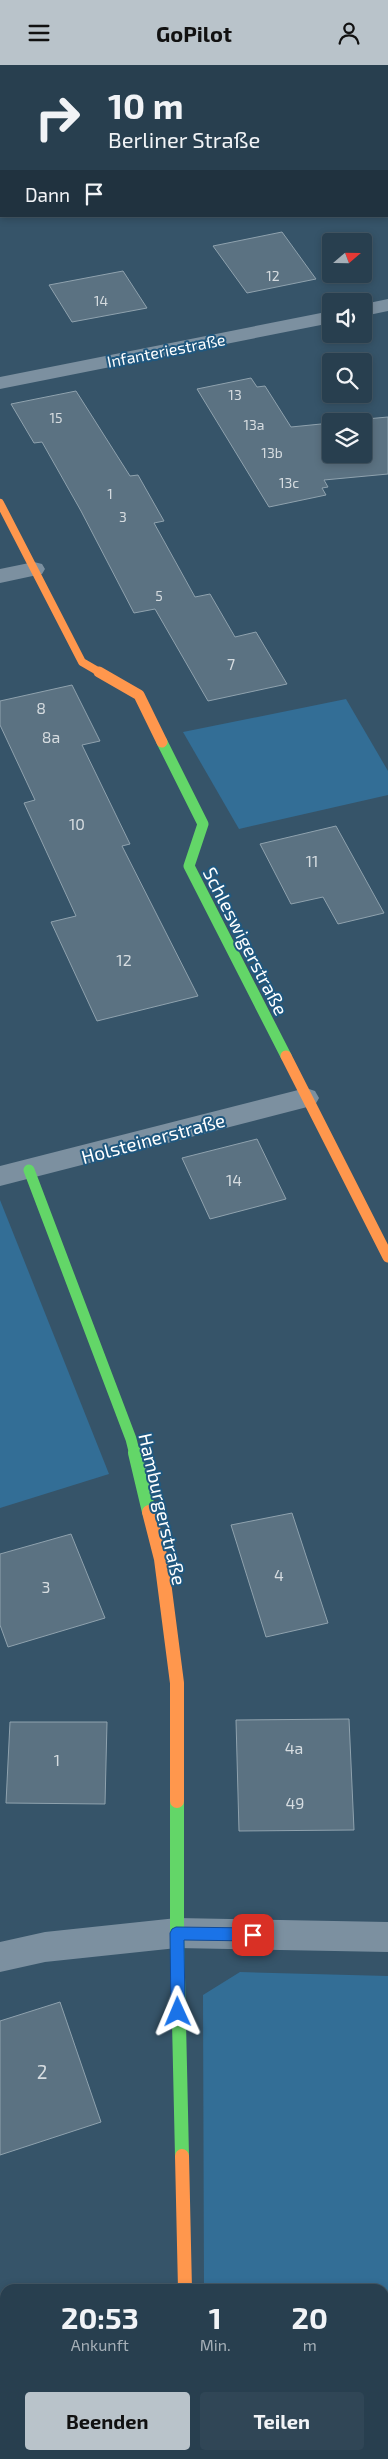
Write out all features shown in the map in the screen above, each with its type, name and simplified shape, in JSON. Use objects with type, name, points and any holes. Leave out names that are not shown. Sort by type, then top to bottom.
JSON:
[{"type":"street","points":[[372,308],[388,305]]},
{"type":"street","name":"Infanteriestraße","points":[[0,383],[322,319]]},
{"type":"street","name":"Schleswigerstraße","points":[[0,503],[82,662],[139,695],[203,824],[189,866],[388,1257]]},
{"type":"street","points":[[0,576],[34,569]]},
{"type":"street","name":"Holsteinerstraße","points":[[0,1176],[306,1098]]},
{"type":"street","name":"Hamburgerstraße","points":[[29,1170],[130,1439],[160,1559],[177,1683],[176,1933],[185,2284]]},
{"type":"street","points":[[0,1957],[46,1947],[176,1933],[388,1937]]},
{"type":"shaded area","points":[[346,699],[388,771],[388,795],[239,829],[183,732]]},
{"type":"shaded area","points":[[0,1200],[109,1474],[0,1508]]},
{"type":"shaded area","points":[[240,1972],[388,1976],[388,2284],[204,2284],[203,1995]]},
{"type":"building","points":[[282,232],[316,279],[247,293],[213,246]]},
{"type":"building","points":[[123,271],[147,308],[72,322],[49,285]]},
{"type":"building","points":[[251,378],[257,387],[265,386],[291,427],[322,424],[322,463],[372,463],[372,418],[388,417],[388,474],[324,480],[328,487],[322,488],[326,495],[269,507],[197,389]]},
{"type":"building","points":[[76,391],[130,476],[138,475],[164,521],[154,523],[195,597],[210,594],[235,637],[256,632],[287,684],[208,701],[155,609],[134,613],[81,511],[42,442],[34,443],[11,404]]},
{"type":"building","points":[[72,685],[100,741],[82,745],[130,844],[122,846],[198,996],[97,1021],[51,922],[76,916],[24,803],[35,800],[0,725],[0,701]]},
{"type":"building","points":[[336,826],[384,913],[338,924],[323,897],[291,904],[260,844]]},
{"type":"building","points":[[257,1139],[286,1199],[210,1219],[182,1158]]},
{"type":"building","points":[[292,1513],[328,1623],[266,1637],[231,1525]]},
{"type":"building","points":[[71,1534],[105,1618],[8,1647],[0,1625],[0,1554]]},
{"type":"building","points":[[349,1719],[354,1830],[239,1831],[236,1720]]},
{"type":"building","points":[[10,1722],[107,1722],[105,1804],[6,1803]]},
{"type":"building","points":[[60,2002],[101,2122],[0,2155],[0,2021]]},
{"type":"traffic: fast","points":[[162,742],[203,824],[189,866],[286,1056]]},
{"type":"traffic: fast","points":[[29,1170],[131,1439],[149,1512]]},
{"type":"traffic: fast","points":[[177,1801],[177,1933],[182,2156]]},
{"type":"traffic: slow","points":[[0,503],[82,662],[139,695],[162,742]]},
{"type":"traffic: slow","points":[[286,1056],[388,1257]]},
{"type":"traffic: slow","points":[[149,1512],[161,1559],[177,1683],[177,1801]]},
{"type":"traffic: slow","points":[[182,2156],[185,2284]]},
{"type":"route","points":[[178,2012],[176,1933],[253,1935]]}]
